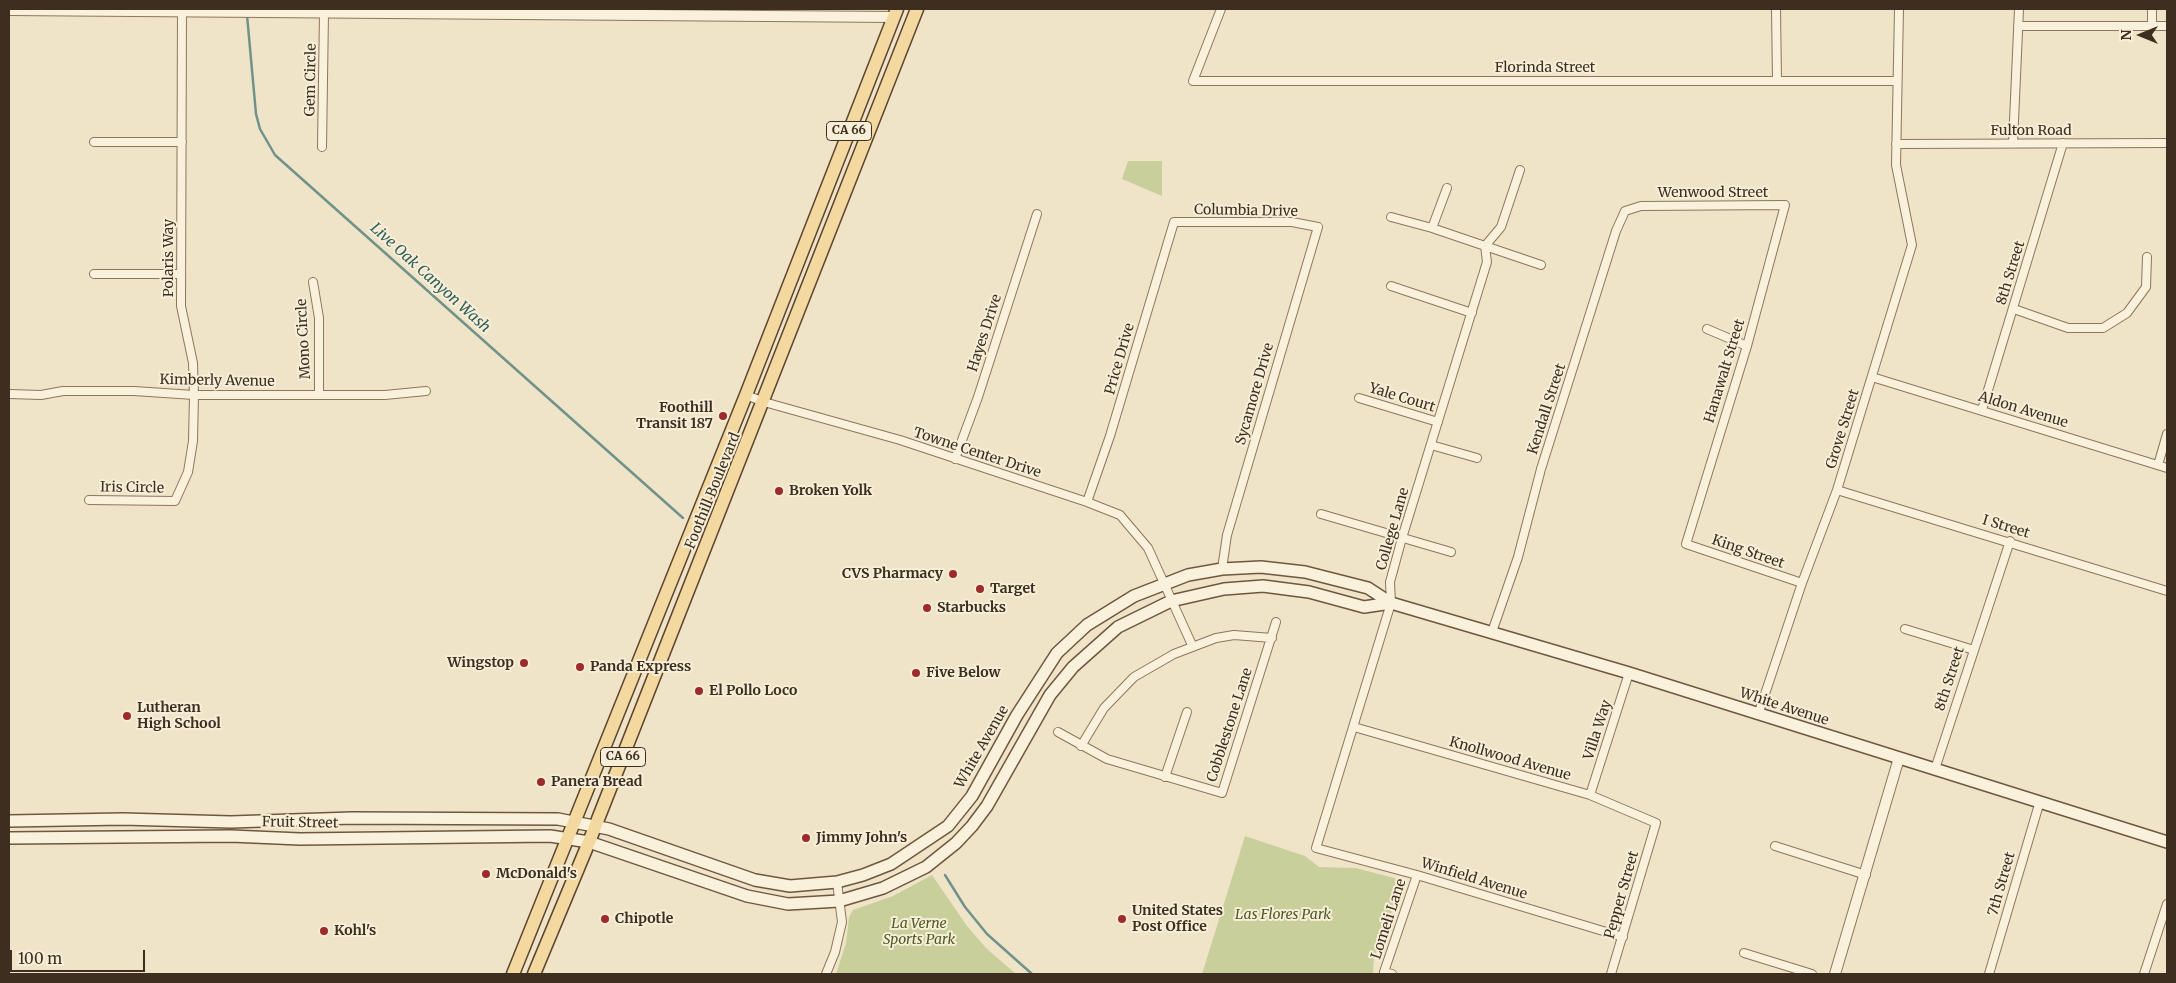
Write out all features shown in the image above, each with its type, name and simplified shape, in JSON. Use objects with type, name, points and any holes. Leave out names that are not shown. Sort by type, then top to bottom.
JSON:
[{"type":"main road","name":"Foothill Boulevard","points":[[534,974],[590,842],[916,12]]},
{"type":"main road","name":"Foothill Boulevard","points":[[513,974],[746,395],[896,13]]},
{"type":"main road","name":"White Avenue","points":[[575,822],[596,826],[674,850],[755,880],[790,886],[837,882],[863,875],[892,864],[948,826],[972,796],[1017,715],[1057,653],[1088,625],[1134,596],[1188,575],[1222,569],[1261,567],[1305,572],[1368,588],[1391,603],[1629,673],[2167,842]]},
{"type":"main road","name":"White Avenue","points":[[590,842],[747,896],[788,904],[839,901],[883,888],[926,867],[956,843],[972,826],[987,806],[1050,695],[1073,667],[1118,627],[1171,602],[1224,589],[1263,586],[1309,592],[1364,607],[1391,603]]},
{"type":"main road","name":"Fruit Street","points":[[9,821],[123,820],[231,822],[361,818],[558,819],[575,822]]},
{"type":"main road","name":"Fruit Street","points":[[9,838],[231,836],[300,839],[550,836],[590,842]]},
{"type":"street","name":"Florinda Street","points":[[1221,9],[1194,82],[1897,81]]},
{"type":"street","points":[[1776,9],[1777,80]]},
{"type":"street","name":"Grove Street","points":[[1758,715],[1802,583],[1837,490],[1912,245],[1896,165],[1899,9]]},
{"type":"street","points":[[2013,143],[2019,9]]},
{"type":"street","points":[[2152,9],[2152,26]]},
{"type":"street","points":[[9,10],[324,13],[896,13]]},
{"type":"street","name":"Polaris Way","points":[[175,501],[188,472],[193,441],[194,395],[193,363],[181,306],[182,11]]},
{"type":"street","name":"Gem Circle","points":[[322,147],[324,13]]},
{"type":"street","points":[[2018,26],[2167,26]]},
{"type":"street","points":[[94,142],[182,142]]},
{"type":"street","name":"8th Street","points":[[1982,410],[2063,143]]},
{"type":"street","name":"Fulton Road","points":[[1896,144],[2167,143]]},
{"type":"street","points":[[1485,246],[1500,227],[1520,170]]},
{"type":"street","points":[[1432,228],[1447,188]]},
{"type":"street","name":"Wenwood Street","points":[[1641,206],[1785,205]]},
{"type":"street","name":"Hanawalt Street","points":[[1686,544],[1746,346],[1785,205]]},
{"type":"street","name":"Kendall Street","points":[[1492,632],[1518,557],[1541,469],[1616,231],[1625,211],[1641,206]]},
{"type":"street","name":"Hayes Drive","points":[[955,459],[978,397],[1037,214]]},
{"type":"street","points":[[1391,217],[1432,228],[1541,266]]},
{"type":"street","name":"Columbia Drive","points":[[1174,222],[1292,222],[1318,227]]},
{"type":"street","name":"Price Drive","points":[[1087,502],[1110,436],[1174,222]]},
{"type":"street","name":"Sycamore Drive","points":[[1222,569],[1227,535],[1318,227]]},
{"type":"street","name":"College Lane","points":[[1316,848],[1391,603],[1390,582],[1402,538],[1487,262],[1485,246]]},
{"type":"street","points":[[2014,309],[2068,328],[2103,328],[2127,313],[2146,287],[2147,257]]},
{"type":"street","points":[[94,274],[181,274]]},
{"type":"street","name":"Mono Circle","points":[[313,282],[319,318],[319,395]]},
{"type":"street","points":[[1391,286],[1472,313]]},
{"type":"street","points":[[1707,329],[1746,346]]},
{"type":"street","name":"Aldon Avenue","points":[[1872,377],[2167,468]]},
{"type":"street","name":"Kimberly Avenue","points":[[9,394],[41,395],[63,391],[134,391],[194,395],[384,395],[426,391]]},
{"type":"street","name":"Towne Center Drive","points":[[746,395],[764,402],[863,428],[1087,502],[1120,515],[1148,548],[1192,645]]},
{"type":"street","name":"Yale Court","points":[[1359,398],[1438,422]]},
{"type":"street","points":[[2158,465],[2167,434]]},
{"type":"street","points":[[1431,445],[1476,458]]},
{"type":"street","name":"I Street","points":[[1837,490],[2010,541],[2167,591]]},
{"type":"street","name":"Iris Circle","points":[[89,500],[175,501]]},
{"type":"street","points":[[1321,514],[1451,552]]},
{"type":"street","name":"8th Street","points":[[1936,769],[2010,541]]},
{"type":"street","name":"King Street","points":[[1686,544],[1802,583]]},
{"type":"street","name":"Cobblestone Lane","points":[[1058,732],[1081,746],[1107,758],[1222,793],[1276,622]]},
{"type":"street","points":[[1904,629],[1974,650]]},
{"type":"street","points":[[1081,746],[1104,708],[1134,678],[1192,645],[1234,635],[1272,638]]},
{"type":"street","name":"Villa Way","points":[[1590,795],[1629,673]]},
{"type":"street","points":[[1165,777],[1188,712]]},
{"type":"street","name":"Knollwood Avenue","points":[[1354,726],[1590,795],[1656,824]]},
{"type":"street","points":[[1835,974],[1899,758]]},
{"type":"street","name":"7th Street","points":[[1989,974],[2040,801]]},
{"type":"street","name":"Pepper Street","points":[[1611,974],[1656,824]]},
{"type":"street","points":[[1775,846],[1866,874]]},
{"type":"street","name":"Winfield Avenue","points":[[1316,848],[1417,874],[1623,937]]},
{"type":"street","name":"Lomeli Lane","points":[[1388,973],[1417,874]]},
{"type":"street","points":[[826,974],[835,952],[842,922],[837,882]]},
{"type":"street","points":[[2144,974],[2167,904]]},
{"type":"street","points":[[1744,953],[1812,974]]},
{"type":"green space","points":[[1128,161],[1162,161],[1162,196],[1122,179]]},
{"type":"green space","name":"Las Flores Park","points":[[1245,836],[1305,856],[1319,867],[1356,868],[1394,878],[1400,882],[1386,933],[1374,957],[1373,974],[1202,974]]},
{"type":"green space","name":"La Verne Sports Park","points":[[932,875],[967,926],[986,948],[1016,974],[836,974],[846,943],[849,917],[853,910],[893,896]]},
{"type":"waterway","name":"Live Oak Canyon Wash","points":[[247,15],[256,114],[260,129],[275,155],[683,518]]},
{"type":"waterway","points":[[945,875],[965,907],[987,934],[1032,974]]},
{"type":"place","name":"Foothill Transit 187","points":[[723,416]]},
{"type":"place","name":"Broken Yolk","points":[[779,491]]},
{"type":"place","name":"CVS Pharmacy","points":[[953,574]]},
{"type":"place","name":"Target","points":[[980,589]]},
{"type":"place","name":"Starbucks","points":[[927,608]]},
{"type":"place","name":"Wingstop","points":[[524,663]]},
{"type":"place","name":"Panda Express","points":[[580,667]]},
{"type":"place","name":"Five Below","points":[[916,673]]},
{"type":"place","name":"El Pollo Loco","points":[[699,691]]},
{"type":"place","name":"Lutheran High School","points":[[127,716]]},
{"type":"place","name":"Panera Bread","points":[[541,782]]},
{"type":"place","name":"Jimmy John's","points":[[806,838]]},
{"type":"place","name":"McDonald's","points":[[486,874]]},
{"type":"place","name":"Chipotle","points":[[605,919]]},
{"type":"place","name":"United States Post Office","points":[[1122,919]]},
{"type":"place","name":"Kohl's","points":[[324,931]]}]
